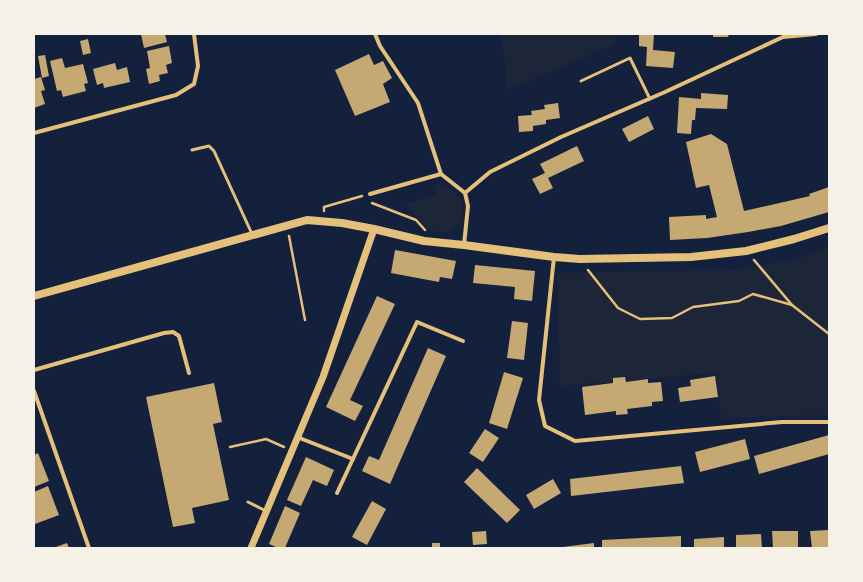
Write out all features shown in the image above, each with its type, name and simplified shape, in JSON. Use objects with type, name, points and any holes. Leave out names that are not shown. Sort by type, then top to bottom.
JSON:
[{"type":"main road","points":[[34,296],[307,220],[374,229],[424,241],[464,244],[554,257],[580,259],[691,257],[746,250],[794,239],[829,228]]},
{"type":"street","points":[[34,133],[176,95],[194,84],[198,66],[194,34]]},
{"type":"street","points":[[375,34],[380,46],[418,103],[441,174],[465,193],[468,206],[464,244]]},
{"type":"street","points":[[465,193],[490,172],[561,137],[650,99],[783,37],[816,34]]},
{"type":"street","points":[[370,194],[441,174]]},
{"type":"street","points":[[251,548],[336,342],[374,229]]},
{"type":"street","points":[[554,257],[539,400],[545,426],[575,441],[782,422],[829,422]]},
{"type":"street","points":[[337,493],[417,322],[463,341]]},
{"type":"street","points":[[34,370],[164,333],[173,332],[179,336],[189,373]]},
{"type":"street","points":[[34,391],[89,548]]},
{"type":"street","points":[[297,437],[353,459]]},
{"type":"lane","points":[[581,81],[630,58],[650,99]]},
{"type":"lane","points":[[192,150],[209,146],[214,151],[253,235]]},
{"type":"lane","points":[[248,502],[266,511]]},
{"type":"path","points":[[325,222],[324,207],[370,194]]},
{"type":"path","points":[[359,197],[416,220],[425,229],[424,241]]},
{"type":"path","points":[[287,226],[305,320]]},
{"type":"path","points":[[746,250],[792,305],[829,334]]},
{"type":"path","points":[[580,259],[618,308],[640,319],[672,318],[693,307],[739,301],[753,294],[792,305]]},
{"type":"path","points":[[230,447],[266,439],[292,450]]},
{"type":"shaded area","points":[[502,34],[615,34],[614,44],[507,90]]},
{"type":"shaded area","points":[[436,184],[453,191],[462,202],[463,214],[458,224],[448,231],[436,231],[421,223],[407,203],[437,195],[435,188]]},
{"type":"shaded area","points":[[829,247],[829,415],[721,418],[716,373],[560,386],[557,273],[733,270],[795,260]]},
{"type":"building","points":[[141,34],[165,34],[167,42],[144,48]]},
{"type":"building","points":[[639,34],[654,34],[653,50],[675,52],[673,68],[646,66],[647,47],[639,46]]},
{"type":"building","points":[[713,34],[729,34],[728,37],[713,37]]},
{"type":"building","points":[[88,39],[91,53],[83,55],[80,41]]},
{"type":"building","points":[[169,46],[172,63],[166,65],[168,73],[159,75],[160,81],[149,84],[146,69],[150,68],[147,51]]},
{"type":"building","points":[[369,54],[374,65],[383,61],[392,78],[383,84],[390,102],[355,116],[335,70]]},
{"type":"building","points":[[45,55],[49,76],[42,78],[38,56]]},
{"type":"building","points":[[62,58],[65,68],[83,64],[88,83],[84,84],[86,91],[63,97],[61,90],[57,91],[50,61]]},
{"type":"building","points":[[115,63],[117,70],[127,67],[130,82],[104,88],[103,83],[97,85],[93,69]]},
{"type":"building","points":[[41,77],[45,90],[41,91],[45,104],[34,108],[34,79]]},
{"type":"building","points":[[701,93],[728,95],[727,109],[696,108],[695,120],[692,120],[691,134],[677,133],[679,97],[701,99]]},
{"type":"building","points":[[558,103],[560,118],[546,120],[546,124],[533,126],[533,131],[519,132],[518,116],[532,115],[531,111],[545,109],[544,105]]},
{"type":"building","points":[[648,116],[654,129],[629,142],[622,129]]},
{"type":"building","points":[[711,134],[727,144],[744,211],[810,196],[809,194],[829,187],[829,212],[781,226],[748,232],[707,238],[670,240],[669,217],[706,215],[706,219],[717,217],[709,185],[696,188],[686,142]]},
{"type":"building","points":[[577,146],[584,161],[548,178],[553,188],[540,194],[532,179],[545,173],[540,164]]},
{"type":"building","points":[[395,250],[456,261],[452,279],[440,277],[439,282],[391,273]]},
{"type":"building","points":[[475,265],[535,271],[532,301],[514,299],[515,287],[473,283]]},
{"type":"building","points":[[377,296],[395,304],[350,400],[363,406],[355,421],[326,407]]},
{"type":"building","points":[[512,321],[528,323],[524,360],[507,358]]},
{"type":"building","points":[[428,348],[446,356],[390,484],[362,471],[369,456],[379,460]]},
{"type":"building","points":[[504,372],[523,378],[507,429],[489,423]]},
{"type":"building","points":[[715,376],[718,397],[680,402],[678,388],[691,386],[690,380]]},
{"type":"building","points":[[625,377],[626,382],[648,379],[648,383],[661,382],[663,401],[652,402],[652,406],[627,409],[628,414],[616,415],[616,411],[585,415],[582,387],[613,383],[613,378]]},
{"type":"building","points":[[214,383],[222,422],[213,424],[229,500],[192,508],[195,523],[173,527],[146,397]]},
{"type":"building","points":[[485,429],[499,438],[483,462],[469,453]]},
{"type":"building","points":[[829,435],[829,454],[759,474],[754,456]]},
{"type":"building","points":[[745,439],[750,459],[700,472],[695,452]]},
{"type":"building","points":[[38,453],[49,481],[34,487],[34,455]]},
{"type":"building","points":[[306,457],[334,470],[327,486],[313,480],[301,506],[287,500]]},
{"type":"building","points":[[681,466],[684,483],[571,496],[570,479]]},
{"type":"building","points":[[477,468],[520,510],[507,523],[464,482]]},
{"type":"building","points":[[553,479],[561,493],[534,509],[526,495]]},
{"type":"building","points":[[48,486],[59,515],[35,524],[34,492]]},
{"type":"building","points":[[372,501],[386,509],[367,545],[352,537]]},
{"type":"building","points":[[285,506],[300,513],[285,548],[278,548],[269,544]]},
{"type":"building","points":[[829,530],[829,548],[812,548],[810,531]]},
{"type":"building","points":[[486,531],[487,544],[473,545],[472,532]]},
{"type":"building","points":[[772,531],[798,531],[798,548],[773,548]]},
{"type":"building","points":[[761,534],[762,548],[736,548],[736,535]]},
{"type":"building","points":[[681,536],[681,548],[602,548],[602,540]]},
{"type":"building","points":[[724,537],[724,548],[694,548],[694,539]]},
{"type":"building","points":[[67,543],[69,548],[53,548]]},
{"type":"building","points":[[432,543],[440,543],[440,548],[432,548]]},
{"type":"building","points":[[594,543],[594,548],[563,548],[563,547]]}]
